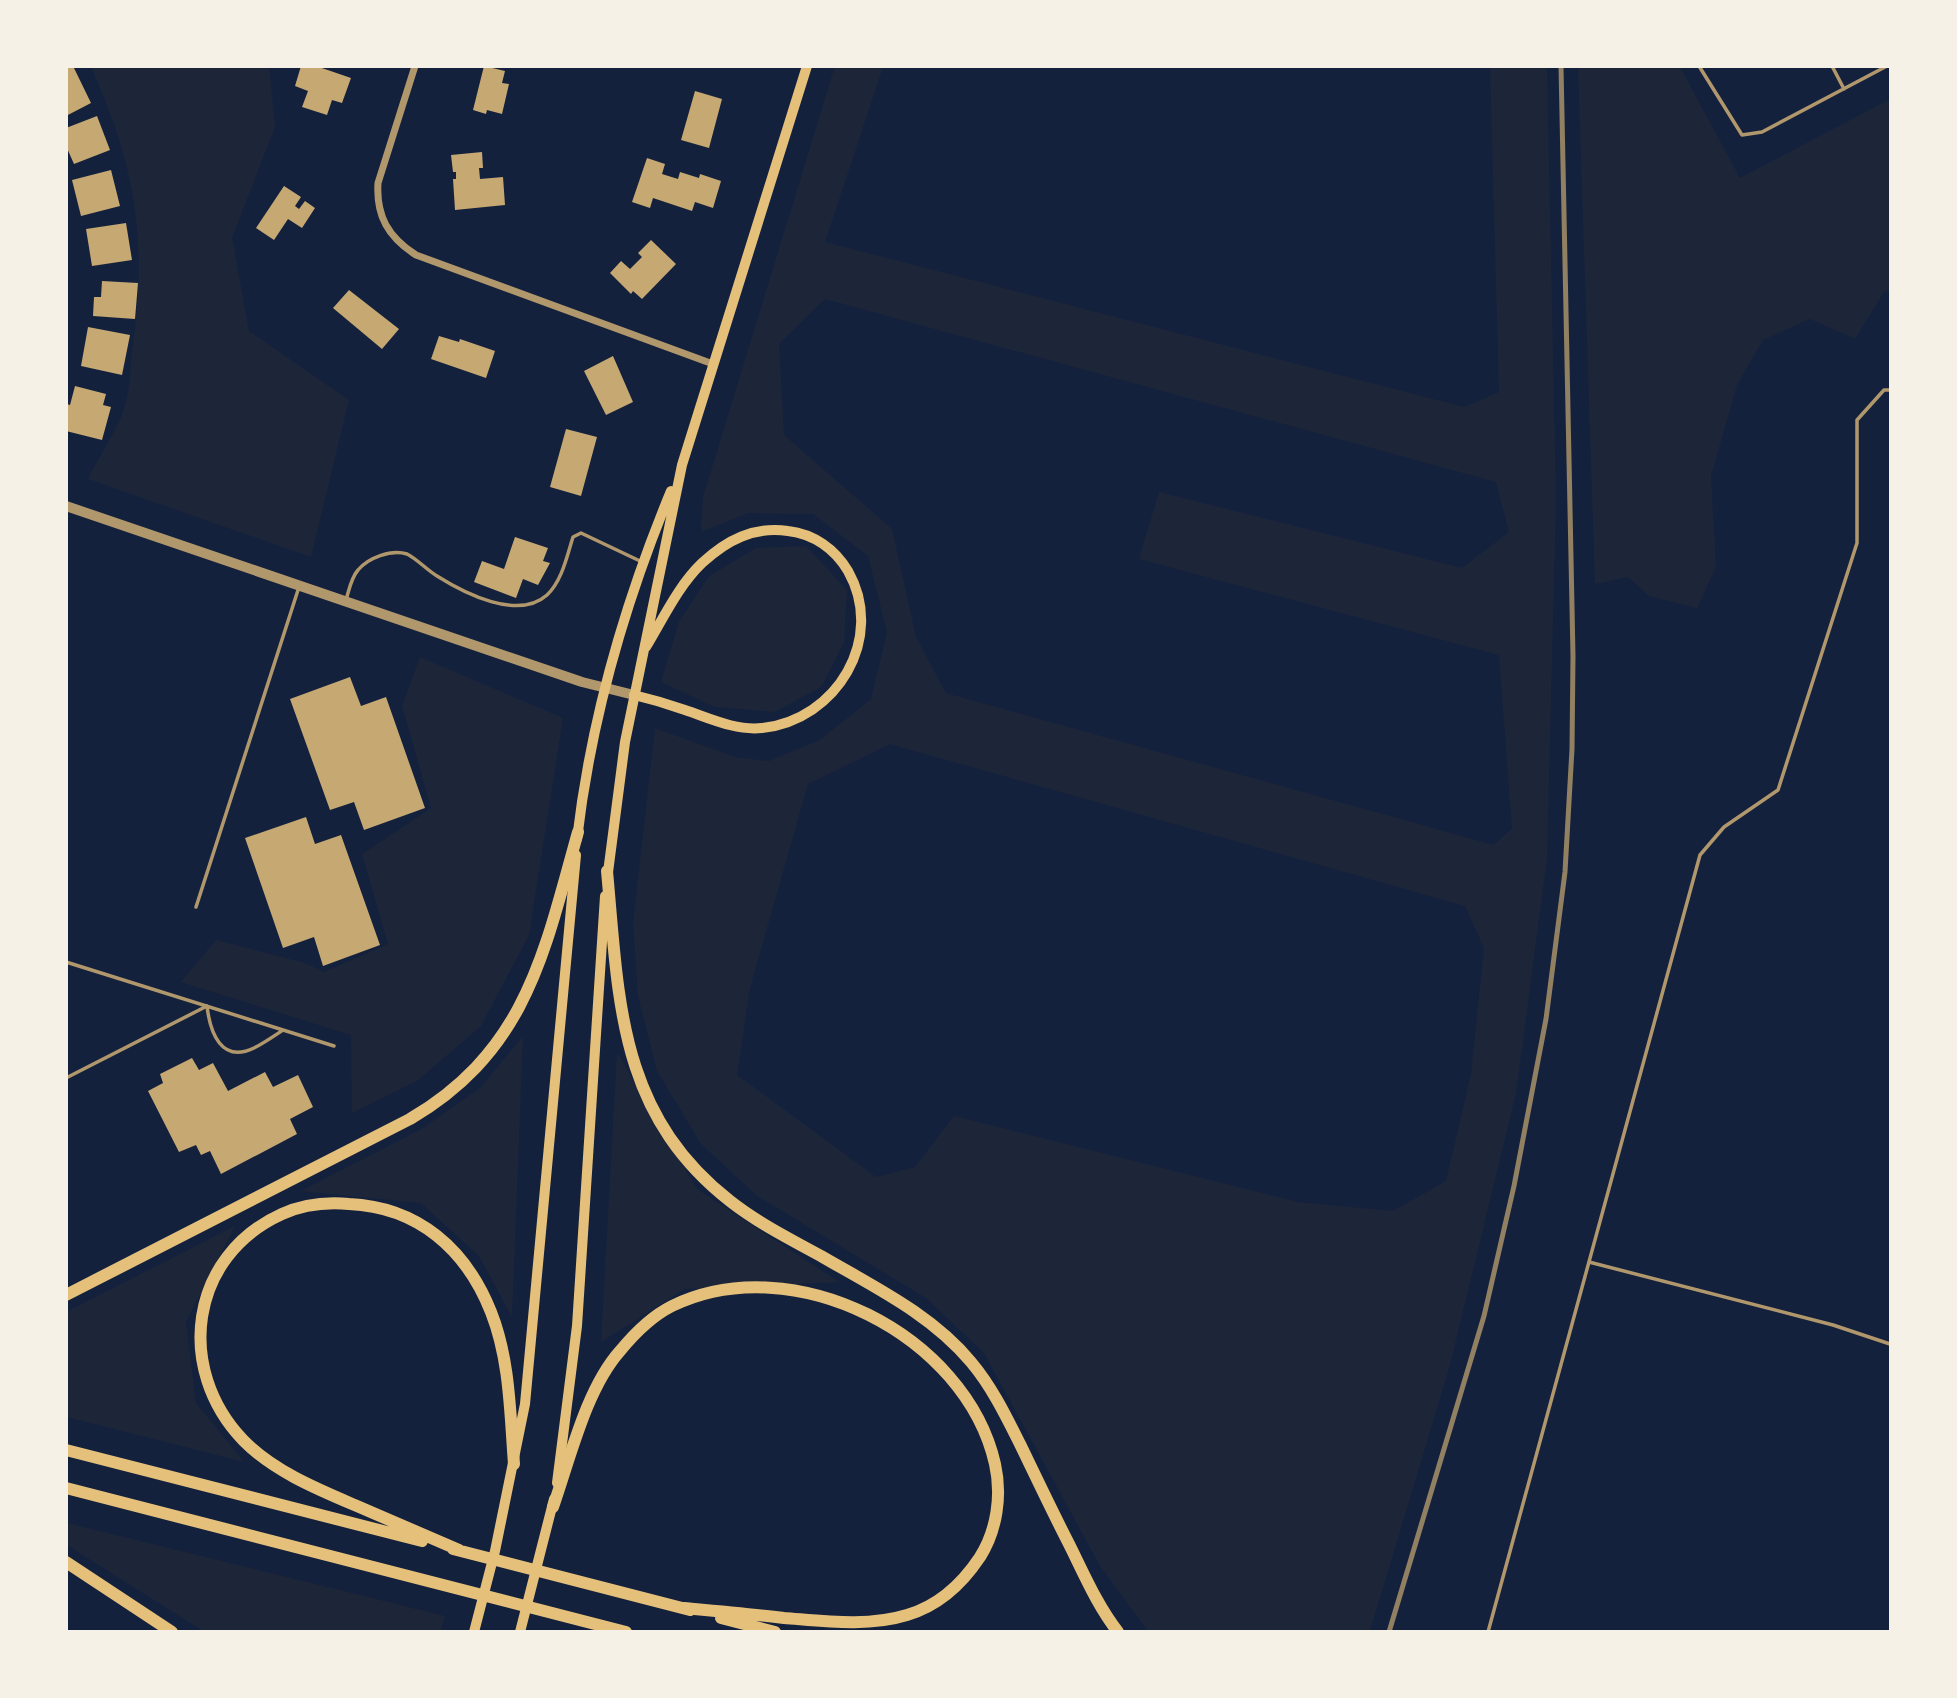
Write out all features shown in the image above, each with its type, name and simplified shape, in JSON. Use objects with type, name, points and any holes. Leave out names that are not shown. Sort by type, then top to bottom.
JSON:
[{"type":"highway","points":[[66,1295],[410,1119],[443,1099],[465,1080],[485,1059],[522,1006],[544,951],[578,832]]},
{"type":"highway","points":[[607,871],[618,991],[625,1035],[638,1079],[659,1121],[700,1175],[732,1203],[912,1310],[959,1349],[996,1398],[1091,1589],[1118,1632]]},
{"type":"highway","points":[[459,1550],[300,1480],[254,1450],[232,1428],[209,1390],[199,1343],[200,1324],[209,1288],[227,1258],[268,1221],[290,1211],[318,1205],[338,1203],[375,1206],[394,1211],[429,1229],[461,1259],[474,1277],[491,1312],[505,1366],[513,1464]]},
{"type":"highway","points":[[553,1507],[588,1407],[607,1367],[658,1314],[672,1306],[709,1294],[746,1289],[787,1290],[850,1307],[873,1316],[914,1343],[933,1359],[965,1394],[992,1451],[998,1494],[996,1518],[983,1552],[963,1580],[950,1592],[934,1603],[906,1615],[851,1622],[684,1608]]},
{"type":"highway","points":[[66,1450],[775,1632]]},
{"type":"highway","points":[[66,1488],[626,1632]]},
{"type":"highway","points":[[66,1562],[172,1632]]},
{"type":"main road","points":[[520,1632],[553,1507],[572,1381],[607,871],[625,742],[682,465],[807,66]]},
{"type":"main road","points":[[474,1632],[506,1500],[525,1404],[578,832],[605,688],[642,562],[682,465]]},
{"type":"main road","points":[[634,695],[740,727],[760,729],[800,718],[829,697],[851,669],[860,640],[861,610],[858,595],[846,567],[824,544],[797,532],[758,530],[736,539],[701,564],[683,587],[641,656]]},
{"type":"street","points":[[415,66],[378,183],[377,200],[381,218],[401,246],[416,255],[713,364]]},
{"type":"street","points":[[66,506],[605,688],[634,695]]},
{"type":"lane","points":[[1699,66],[1742,135],[1762,132],[1887,66]]},
{"type":"lane","points":[[1832,66],[1844,89]]},
{"type":"lane","points":[[1488,1632],[1700,855],[1724,827],[1778,790],[1857,543],[1857,420],[1884,390],[1891,390]]},
{"type":"lane","points":[[346,600],[350,583],[358,570],[372,559],[392,552],[407,555],[462,590],[503,606],[529,603],[546,596],[559,579],[573,537],[581,533],[642,562]]},
{"type":"lane","points":[[196,907],[300,585]]},
{"type":"lane","points":[[66,961],[334,1046]]},
{"type":"lane","points":[[207,1006],[209,1024],[216,1042],[232,1051],[252,1049],[283,1030]]},
{"type":"lane","points":[[66,1078],[207,1006]]},
{"type":"lane","points":[[1589,1262],[1833,1325],[1891,1344]]},
{"type":"shaded area","points":[[835,66],[883,67],[825,242],[1464,407],[1499,392],[1490,67],[1547,67],[1556,499],[1547,859],[1516,1093],[1450,1365],[1370,1631],[1148,1631],[1100,1566],[984,1353],[926,1298],[756,1195],[701,1144],[657,1071],[638,996],[633,924],[655,728],[735,757],[769,761],[820,740],[871,699],[887,632],[868,556],[813,514],[748,513],[701,532],[703,497]],"holes":[[[825,299],[1496,482],[1509,532],[1462,568],[1159,492],[1139,559],[1499,655],[1512,828],[1494,845],[946,693],[916,637],[892,529],[784,435],[779,344]],[[890,744],[1465,906],[1484,948],[1471,1074],[1446,1181],[1393,1211],[1298,1202],[954,1116],[915,1167],[876,1177],[737,1075],[750,988],[808,784]]]},
{"type":"shaded area","points":[[91,67],[269,67],[275,127],[232,238],[249,331],[349,400],[311,557],[88,479],[117,426],[126,402],[139,275],[138,240],[128,172],[119,138]]},
{"type":"shaded area","points":[[1578,67],[1680,67],[1740,178],[1890,99],[1890,291],[1884,292],[1855,339],[1810,319],[1763,340],[1737,385],[1711,476],[1716,567],[1697,608],[1649,596],[1628,577],[1595,584]]},
{"type":"shaded area","points":[[806,546],[847,590],[844,643],[821,687],[775,712],[715,707],[661,682],[679,622],[709,576],[756,548]]},
{"type":"shaded area","points":[[420,657],[563,718],[529,935],[481,1026],[417,1081],[352,1113],[351,1035],[181,982],[216,940],[305,963],[324,972],[388,944],[362,854],[431,808],[402,706]]},
{"type":"shaded area","points":[[523,1036],[512,1317],[479,1256],[421,1203],[301,1191],[423,1128],[480,1088]]},
{"type":"shaded area","points":[[617,1052],[697,1189],[839,1282],[685,1289],[601,1342]]},
{"type":"shaded area","points":[[235,1226],[186,1322],[196,1403],[244,1462],[67,1417],[66,1312]]},
{"type":"shaded area","points":[[67,1523],[445,1616],[441,1631],[203,1631],[67,1545]]},
{"type":"building","points":[[66,66],[73,66],[91,103],[66,116]]},
{"type":"building","points":[[301,66],[316,66],[351,78],[342,103],[332,100],[327,115],[302,107],[308,91],[295,86]]},
{"type":"building","points":[[484,66],[505,71],[502,83],[509,84],[502,114],[487,110],[486,114],[473,110]]},
{"type":"building","points":[[695,91],[722,99],[709,148],[681,140]]},
{"type":"building","points":[[97,116],[110,150],[74,164],[66,146],[66,128]]},
{"type":"building","points":[[482,152],[483,168],[479,168],[480,179],[503,177],[505,205],[455,210],[453,179],[456,179],[456,172],[453,172],[451,155]]},
{"type":"building","points":[[647,158],[665,164],[662,174],[678,179],[680,172],[699,178],[700,174],[721,181],[713,208],[695,202],[692,211],[653,198],[650,208],[632,202]]},
{"type":"building","points":[[111,170],[120,206],[81,216],[72,180]]},
{"type":"building","points":[[284,186],[301,197],[295,206],[299,209],[305,201],[315,208],[302,228],[288,219],[274,240],[256,228]]},
{"type":"building","points":[[126,223],[132,260],[92,266],[86,229]]},
{"type":"building","points":[[651,240],[676,264],[642,299],[633,291],[631,294],[610,273],[621,261],[630,269],[642,257],[638,253]]},
{"type":"building","points":[[102,281],[138,283],[135,319],[93,316],[94,297],[101,297]]},
{"type":"building","points":[[349,290],[399,329],[382,349],[333,308]]},
{"type":"building","points":[[88,327],[130,335],[122,375],[81,366]]},
{"type":"building","points":[[439,336],[459,342],[460,339],[495,351],[486,378],[431,359]]},
{"type":"building","points":[[613,356],[633,402],[606,415],[584,371]]},
{"type":"building","points":[[75,386],[106,394],[103,405],[111,407],[102,440],[66,431],[66,408],[67,404],[70,405]]},
{"type":"building","points":[[566,429],[597,437],[581,496],[550,487]]},
{"type":"building","points":[[515,537],[548,548],[543,561],[550,563],[538,585],[523,579],[516,598],[474,582],[482,561],[504,569]]},
{"type":"building","points":[[350,677],[361,706],[386,697],[425,808],[364,830],[354,802],[330,810],[290,699]]},
{"type":"building","points":[[306,817],[315,844],[341,835],[380,945],[323,966],[314,937],[283,948],[245,838]]},
{"type":"building","points":[[192,1058],[199,1070],[213,1063],[228,1091],[265,1072],[273,1087],[298,1075],[313,1107],[290,1119],[297,1134],[221,1174],[210,1151],[201,1155],[196,1145],[179,1152],[148,1091],[163,1083],[160,1074]]},
{"type":"railway","points":[[1389,1632],[1484,1316],[1514,1186],[1546,1019],[1565,872],[1572,749],[1573,656],[1561,66]]}]
